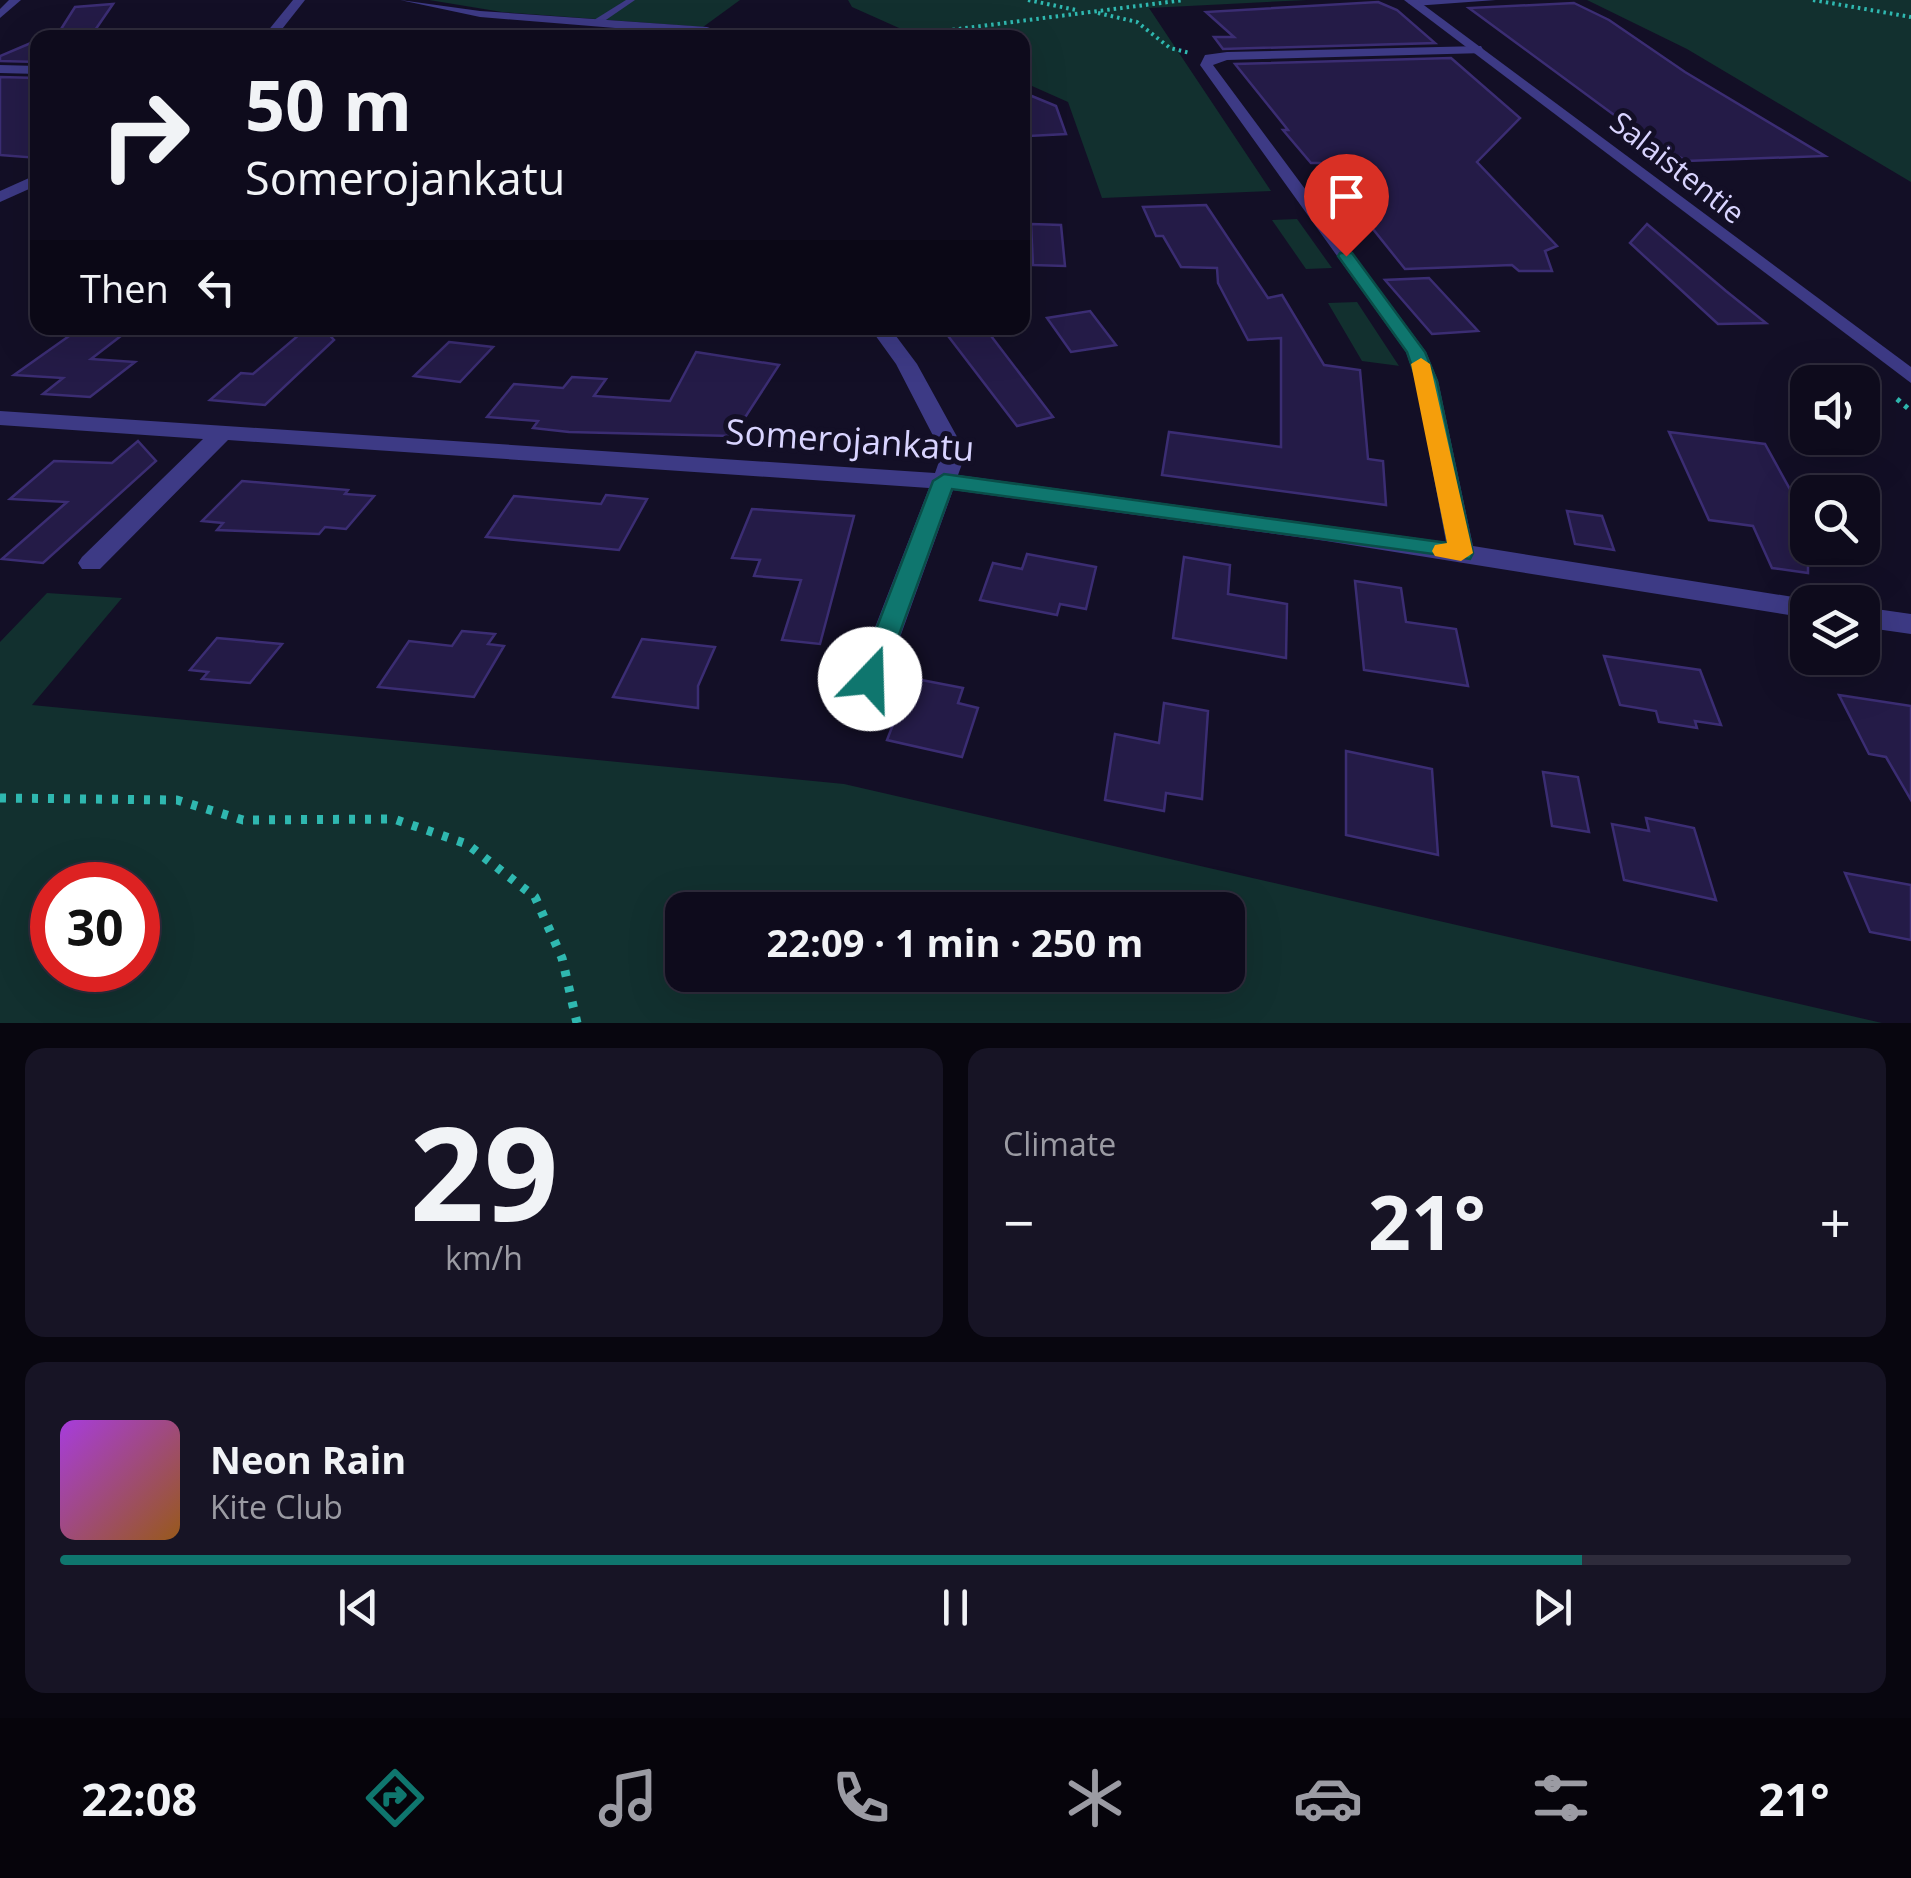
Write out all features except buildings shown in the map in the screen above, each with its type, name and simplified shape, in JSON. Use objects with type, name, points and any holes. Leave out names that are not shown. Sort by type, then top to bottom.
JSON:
[{"type":"street","points":[[0,15],[15,0]]},
{"type":"street","points":[[275,30],[299,0]]},
{"type":"street","points":[[406,0],[480,14],[695,30]]},
{"type":"street","points":[[1412,1],[1490,0]]},
{"type":"street","name":"Salaistentie","points":[[1412,1],[1911,377]]},
{"type":"street","points":[[1461,553],[1427,381],[1416,352],[1206,65],[1210,58],[1481,50]]},
{"type":"street","points":[[0,69],[30,70]]},
{"type":"street","points":[[0,197],[30,183]]},
{"type":"street","points":[[870,679],[954,454],[906,364],[885,335]]},
{"type":"street","name":"Somerojankatu","points":[[0,418],[944,481],[1461,553],[1790,605]]},
{"type":"street","points":[[91,564],[220,435]]},
{"type":"street","points":[[1880,619],[1911,624]]},
{"type":"lane","points":[[597,22],[632,0]]},
{"type":"path","points":[[1028,0],[1138,22]]},
{"type":"path","points":[[950,30],[1184,0]]},
{"type":"path","points":[[1813,0],[1911,17]]},
{"type":"path","points":[[1129,6],[1138,22],[1170,48],[1210,58]]},
{"type":"path","points":[[0,798],[177,800],[243,820],[394,819],[467,844],[535,898],[562,958],[577,1023]]},
{"type":"green space","points":[[429,0],[740,0],[703,27],[502,12]]},
{"type":"green space","points":[[848,0],[1307,0],[1149,8],[1271,191],[1102,198],[1068,102],[1030,85],[1030,30],[904,30],[852,7]]},
{"type":"green space","points":[[1587,0],[1911,0],[1911,182],[1687,49]]},
{"type":"green space","points":[[1297,219],[1332,268],[1306,269],[1272,220]]},
{"type":"green space","points":[[1357,302],[1399,366],[1362,361],[1328,303]]},
{"type":"green space","points":[[47,593],[122,598],[32,705],[844,784],[1882,1023],[0,1023],[0,642]]},
{"type":"slow traffic","points":[[1421,364],[1461,553],[1444,551]]},
{"type":"route","points":[[870,679],[944,481],[1461,553],[1427,381],[1416,352],[1346,256]]}]
